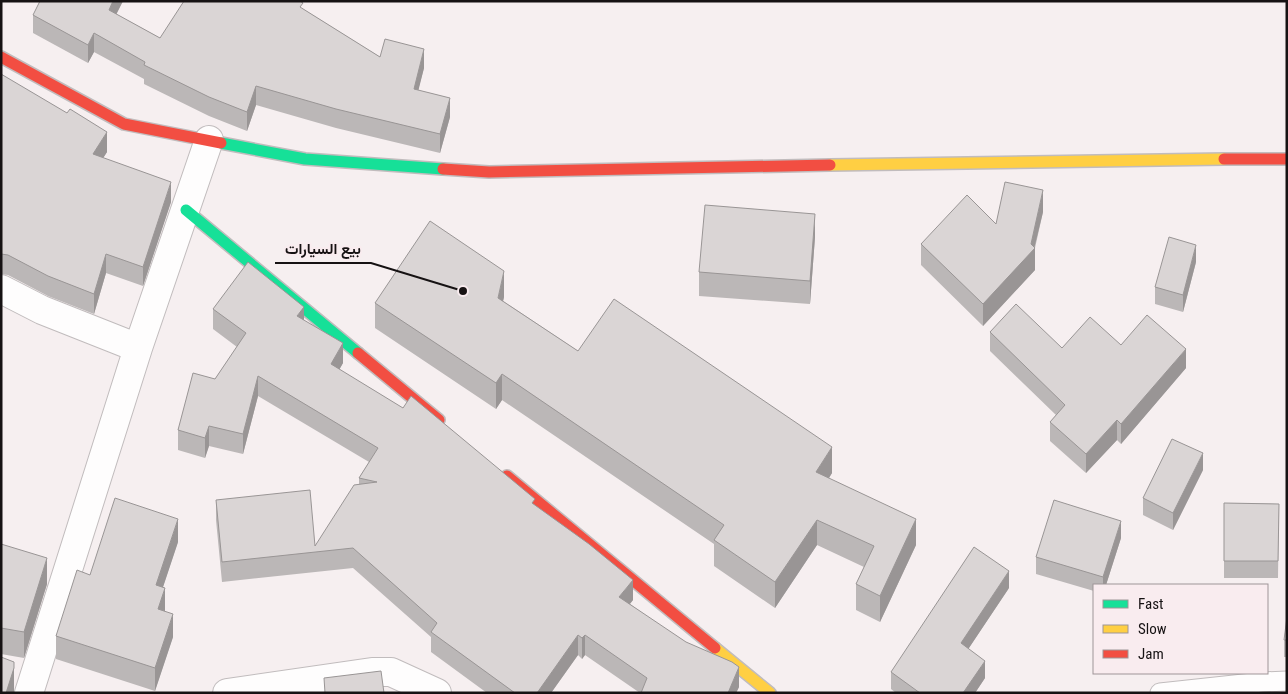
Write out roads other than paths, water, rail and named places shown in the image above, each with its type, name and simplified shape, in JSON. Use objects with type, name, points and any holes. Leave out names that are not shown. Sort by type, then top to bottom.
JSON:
[{"type":"main road","points":[[1,57],[124,124],[305,159],[489,172],[1115,159],[1287,159]]},
{"type":"main road","points":[[186,210],[452,430]]},
{"type":"main road","points":[[497,468],[765,691]]},
{"type":"street","points":[[24,680],[209,140]]},
{"type":"street","points":[[1,289],[42,310],[138,348]]},
{"type":"street","points":[[227,693],[372,672],[392,672],[437,693]]},
{"type":"lane","points":[[1160,693],[1262,682],[1287,682]]},
{"type":"place","name":"بيع السيارات","points":[[463,291]]}]
